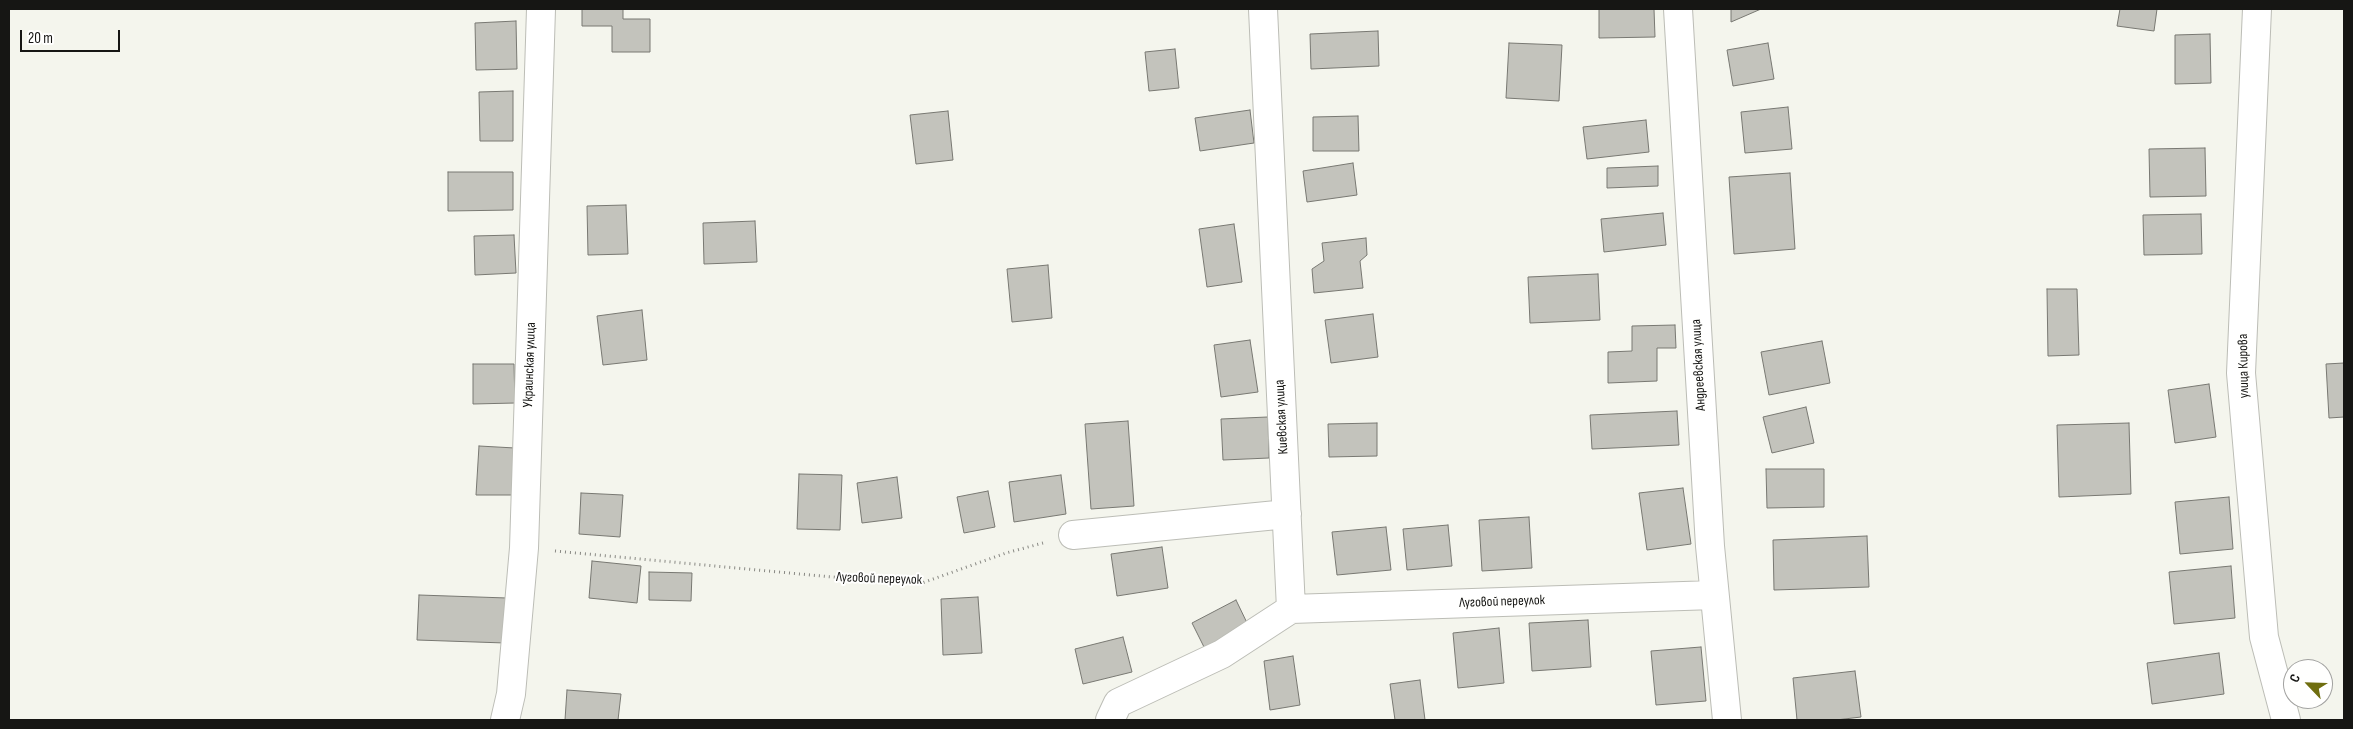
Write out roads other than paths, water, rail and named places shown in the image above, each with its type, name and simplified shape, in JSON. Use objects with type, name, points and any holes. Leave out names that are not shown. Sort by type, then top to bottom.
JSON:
[{"type":"street","name":"Украинская улица","points":[[506,720],[511,694],[524,548],[542,9]]},
{"type":"street","name":"Киевская улица","points":[[1264,9],[1291,609]]},
{"type":"street","name":"Андреевская улица","points":[[1678,9],[1714,595],[1727,720]]},
{"type":"street","name":"улица Кирова","points":[[2257,9],[2241,373],[2264,637],[2286,720]]},
{"type":"street","points":[[1073,535],[1287,514]]},
{"type":"street","name":"Луговой переулок","points":[[1291,609],[1714,595]]},
{"type":"street","points":[[1110,720],[1118,703],[1222,654],[1291,609]]}]
